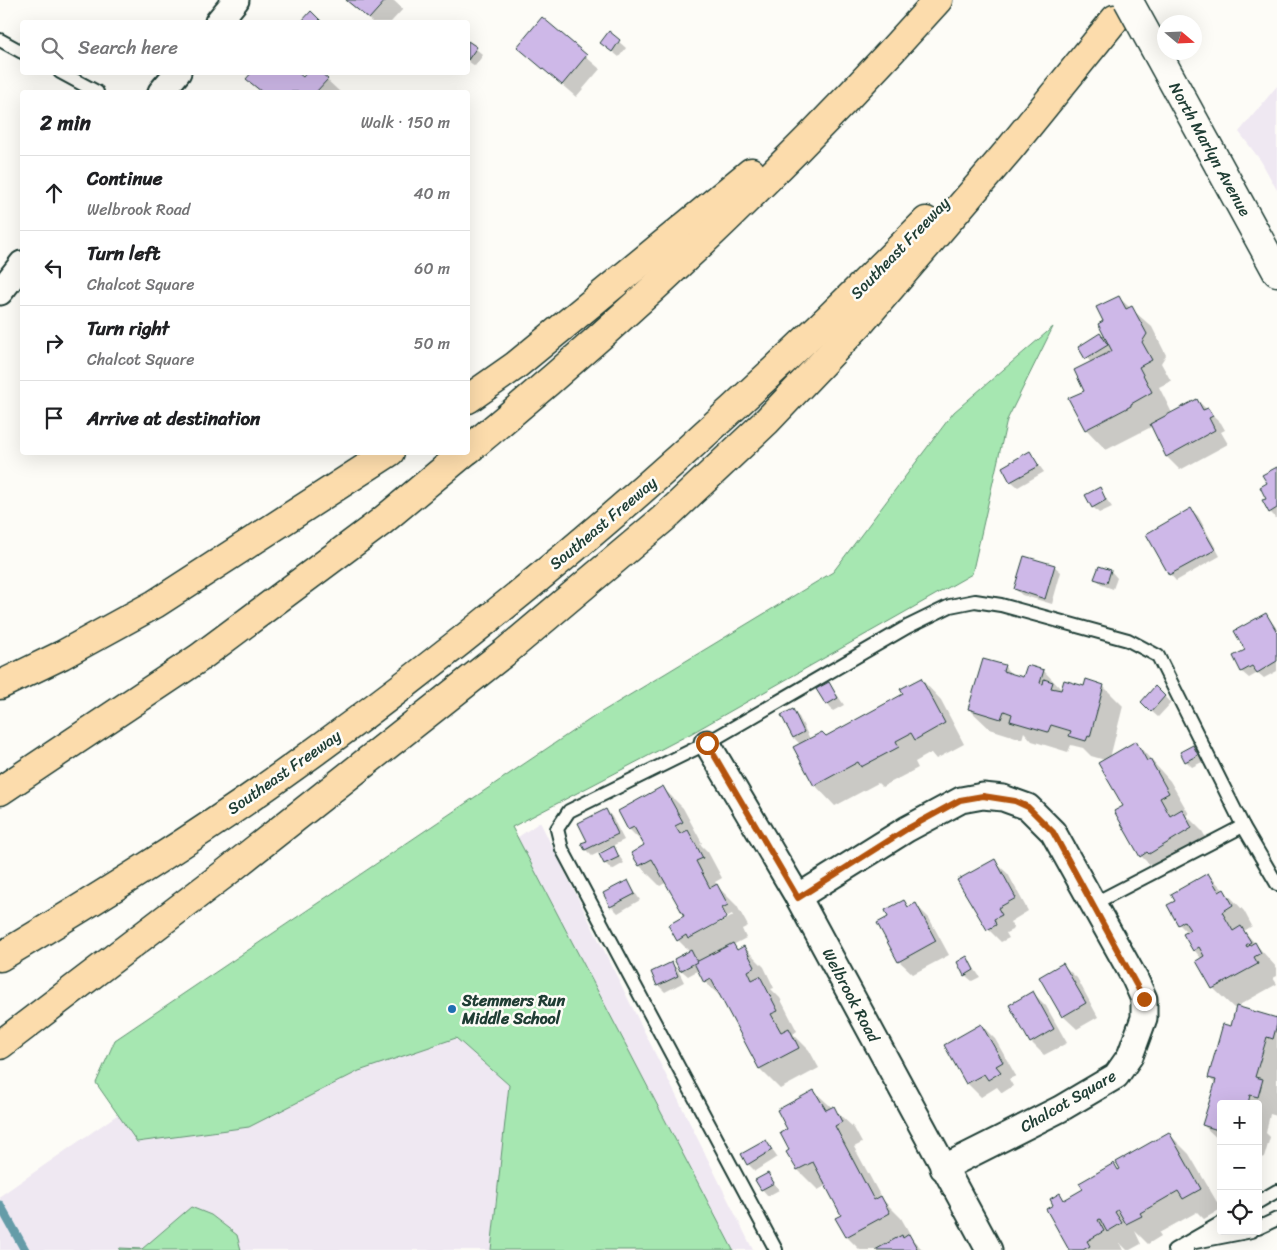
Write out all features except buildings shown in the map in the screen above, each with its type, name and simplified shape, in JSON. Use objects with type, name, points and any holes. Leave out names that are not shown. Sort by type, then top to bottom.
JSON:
[{"type":"highway","points":[[470,398],[522,360],[774,153],[881,52],[931,0]]},
{"type":"highway","points":[[470,448],[539,391],[672,272],[805,141],[887,57],[938,0]]},
{"type":"highway","points":[[0,1045],[223,875],[504,653],[662,518],[766,422],[863,320],[1008,151],[1125,6]]},
{"type":"highway","name":"Southeast Freeway","points":[[0,957],[94,900],[294,767],[479,626],[631,500],[845,304],[1000,145],[1125,6]]},
{"type":"highway","points":[[0,685],[62,655],[155,604],[385,455]]},
{"type":"highway","points":[[0,791],[199,658],[381,522],[461,455]]},
{"type":"street","points":[[220,20],[236,0]]},
{"type":"street","name":"North Marlyn Avenue","points":[[1125,6],[1207,144],[1277,272]]},
{"type":"street","points":[[164,90],[176,75]]},
{"type":"street","points":[[0,292],[20,267]]},
{"type":"street","name":"Welbrook Road","points":[[707,743],[798,898],[989,1250]]},
{"type":"street","name":"Chalcot Square","points":[[798,898],[907,829],[960,800],[983,796],[1015,801],[1028,807],[1042,819],[1053,832],[1093,904],[1144,999],[1144,1018],[1130,1056],[1116,1076],[1060,1109],[943,1168]]},
{"type":"lane","points":[[0,40],[20,51]]},
{"type":"lane","points":[[66,75],[93,90]]},
{"type":"lane","points":[[776,1250],[562,849],[557,829],[569,811],[707,743],[907,627],[950,606],[975,601],[1001,605],[1128,640],[1158,656],[1243,826],[1277,884]]},
{"type":"lane","points":[[1093,904],[1243,826]]},
{"type":"lane","points":[[1262,1200],[1277,1191]]},
{"type":"lane","points":[[1262,1226],[1277,1219]]},
{"type":"lane","points":[[1182,1248],[1217,1226]]},
{"type":"lane","points":[[1182,1248],[1236,1235]]},
{"type":"shaded area","points":[[1277,86],[1277,190],[1261,161],[1239,132]]},
{"type":"shaded area","name":"Stemmers Run Middle School","points":[[540,822],[753,1250],[0,1250],[0,1196]]},
{"type":"green space","points":[[1053,327],[1007,420],[972,574],[692,733],[512,827],[733,1250],[491,1250],[509,1085],[456,1038],[359,1071],[249,1127],[137,1142],[96,1083],[115,1040],[595,716],[833,572],[954,412]]},
{"type":"green space","points":[[191,1207],[211,1215],[237,1235],[241,1250],[119,1250],[120,1248],[142,1249]]},
{"type":"waterway","points":[[0,1205],[25,1250]]},
{"type":"place","name":"Stemmers Run Middle School","points":[[452,1009]]},
{"type":"route","points":[[707,743],[798,898],[907,829],[960,800],[983,796],[1003,798],[1028,807],[1053,832],[1135,979],[1144,999]]}]
